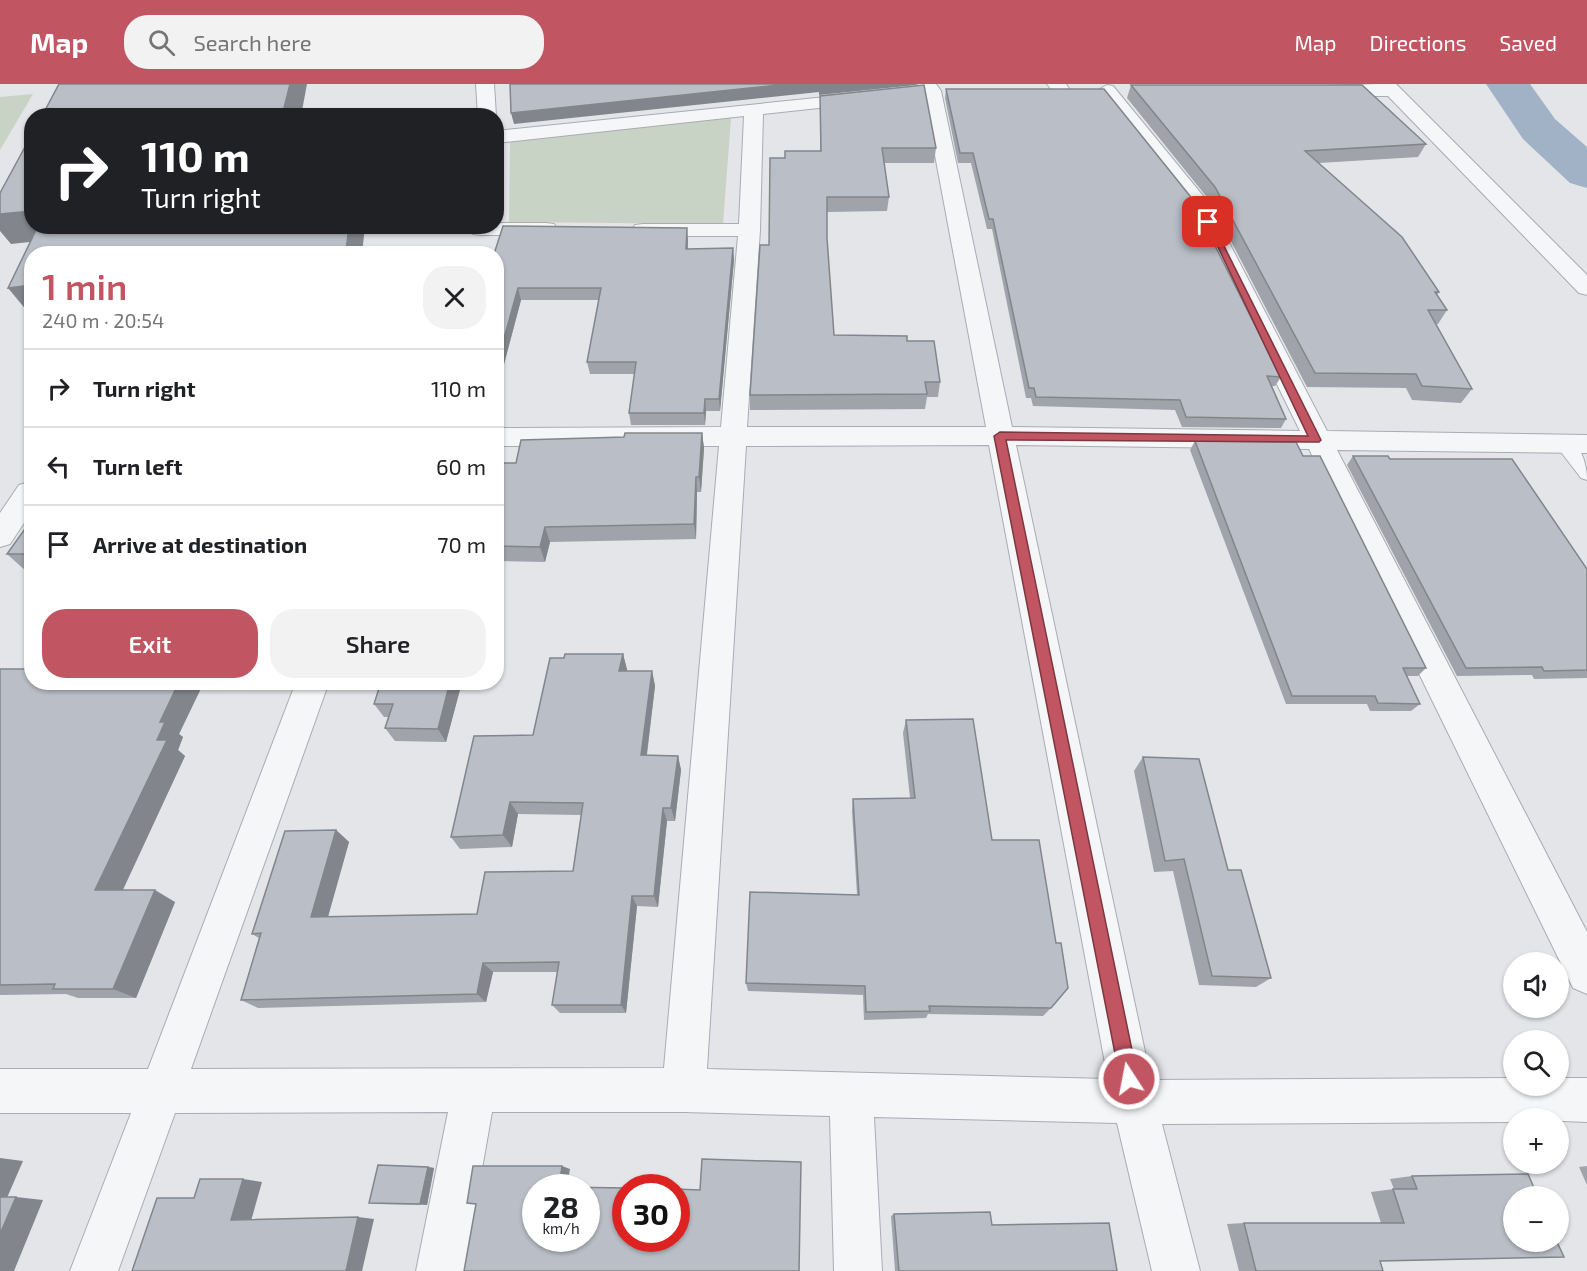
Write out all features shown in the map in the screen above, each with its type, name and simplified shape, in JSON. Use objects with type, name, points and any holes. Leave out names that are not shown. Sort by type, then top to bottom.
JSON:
[{"type":"street","points":[[485,84],[486,108]]},
{"type":"street","points":[[1038,90],[1059,87],[1119,90],[1198,202],[1587,974]]},
{"type":"street","points":[[1308,91],[1388,88],[1587,288]]},
{"type":"street","points":[[931,90],[1134,1102],[1176,1271]]},
{"type":"street","points":[[504,136],[884,96]]},
{"type":"street","points":[[684,1090],[749,230],[754,109]]},
{"type":"street","points":[[504,232],[562,229]]},
{"type":"street","points":[[621,230],[749,230]]},
{"type":"street","points":[[504,437],[1000,436],[1575,443]]},
{"type":"street","points":[[0,496],[24,493]]},
{"type":"street","points":[[0,536],[24,501]]},
{"type":"street","points":[[94,1271],[310,690]]},
{"type":"street","points":[[0,1091],[684,1090],[1134,1102],[1587,1100]]},
{"type":"street","points":[[440,1271],[474,1091]]},
{"type":"street","points":[[851,1095],[858,1271]]},
{"type":"lane","points":[[1575,443],[1587,474]]},
{"type":"shaded area","points":[[33,94],[0,150],[0,97]]},
{"type":"shaded area","points":[[731,118],[723,224],[509,222],[510,141]]},
{"type":"building","points":[[59,84],[290,84],[284,108],[46,108]]},
{"type":"building","points":[[510,84],[789,84],[511,113]]},
{"type":"building","points":[[924,85],[936,148],[882,148],[889,197],[827,197],[827,238],[834,335],[907,336],[907,341],[934,341],[940,382],[925,382],[927,394],[750,395],[760,245],[769,245],[770,158],[785,158],[785,151],[821,151],[820,96]]},
{"type":"building","points":[[1131,85],[1362,85],[1426,144],[1305,151],[1402,237],[1439,292],[1435,292],[1447,310],[1428,310],[1472,389],[1422,386],[1416,374],[1315,373],[1215,187]]},
{"type":"building","points":[[946,89],[1104,89],[1190,196],[1281,377],[1267,376],[1286,419],[1186,417],[1180,400],[1036,397],[1034,388],[1029,388],[993,219],[989,219],[973,153],[960,153]]},
{"type":"building","points":[[24,149],[24,212],[0,214],[0,193]]},
{"type":"building","points":[[504,226],[687,228],[686,249],[733,248],[719,399],[705,399],[704,413],[629,413],[636,362],[587,362],[601,288],[518,288],[504,338],[504,246],[497,246],[500,234],[504,234]]},
{"type":"building","points":[[34,234],[348,234],[347,246],[28,246]]},
{"type":"building","points":[[24,255],[24,286],[8,288]]},
{"type":"building","points":[[625,433],[702,433],[699,477],[696,477],[694,524],[545,527],[540,547],[504,546],[504,463],[516,463],[521,440],[624,437]]},
{"type":"building","points":[[1195,441],[1296,442],[1303,456],[1320,456],[1426,668],[1403,668],[1420,704],[1378,703],[1375,696],[1292,696]]},
{"type":"building","points":[[1353,456],[1388,456],[1390,459],[1512,459],[1587,569],[1587,670],[1544,671],[1542,667],[1466,668]]},
{"type":"building","points":[[24,530],[24,554],[7,554]]},
{"type":"building","points":[[565,654],[623,654],[619,671],[652,671],[641,755],[678,756],[671,808],[663,808],[654,896],[632,896],[621,1005],[552,1005],[559,962],[483,963],[477,994],[241,1000],[261,933],[252,934],[285,831],[336,830],[311,917],[477,914],[485,872],[573,871],[583,803],[510,802],[503,835],[451,837],[474,736],[533,735],[550,658],[564,658]]},
{"type":"building","points":[[0,669],[24,669],[24,690],[175,690],[160,722],[165,722],[157,740],[167,740],[95,890],[155,890],[113,989],[53,989],[55,984],[0,985]]},
{"type":"building","points":[[378,690],[448,690],[438,729],[385,728],[393,704],[374,704]]},
{"type":"building","points":[[973,719],[992,840],[1039,840],[1056,943],[1061,943],[1068,988],[1051,1008],[929,1006],[930,1011],[866,1012],[865,986],[746,983],[750,892],[859,895],[853,799],[915,798],[906,720]]},
{"type":"building","points":[[1143,757],[1199,759],[1228,870],[1241,870],[1271,978],[1212,976],[1184,859],[1165,861]]},
{"type":"building","points":[[702,1159],[801,1162],[799,1271],[464,1271],[476,1204],[467,1203],[473,1166],[562,1166],[561,1174],[522,1174],[522,1252],[600,1252],[600,1188],[612,1188],[612,1252],[690,1252],[690,1190],[700,1190]]},
{"type":"building","points":[[378,1165],[428,1167],[420,1204],[369,1203]]},
{"type":"building","points":[[1528,1174],[1533,1186],[1503,1186],[1503,1252],[1562,1252],[1564,1257],[1380,1261],[1383,1271],[1256,1271],[1244,1223],[1404,1223],[1393,1189],[1417,1189],[1412,1176]]},
{"type":"building","points":[[200,1179],[243,1179],[231,1220],[358,1217],[346,1271],[132,1271],[157,1198],[194,1198]]},
{"type":"building","points":[[0,1197],[16,1197],[0,1234]]},
{"type":"building","points":[[990,1212],[992,1225],[1109,1223],[1117,1271],[899,1271],[894,1214]]},
{"type":"waterway","points":[[1508,84],[1539,129],[1587,173]]},
{"type":"route","points":[[1129,1079],[1000,436],[1316,440],[1208,222]]}]
